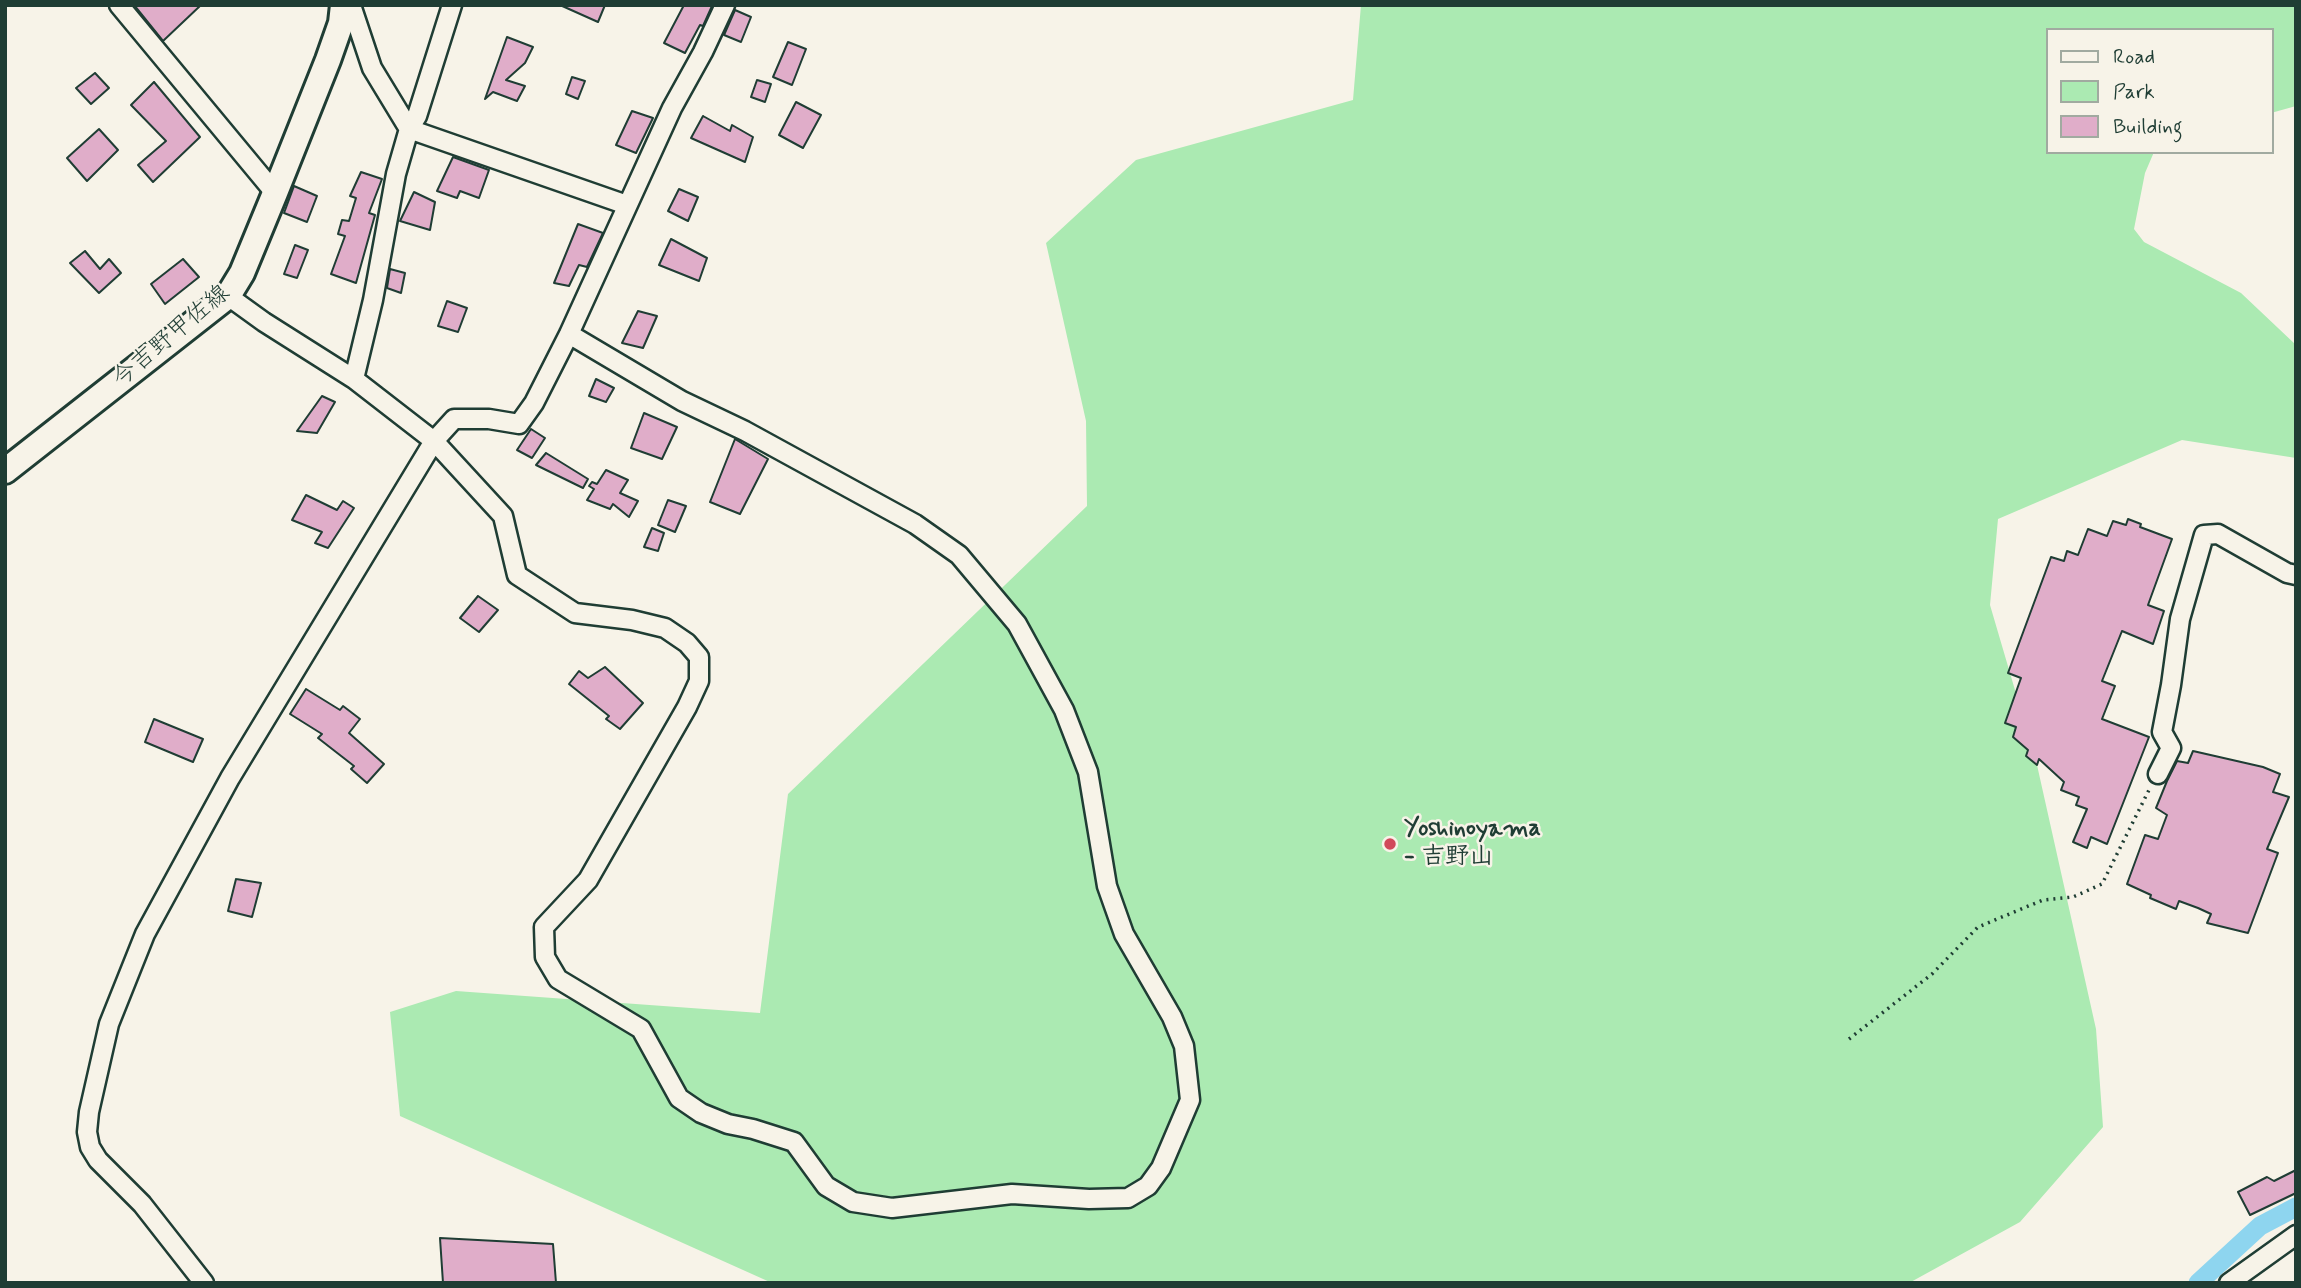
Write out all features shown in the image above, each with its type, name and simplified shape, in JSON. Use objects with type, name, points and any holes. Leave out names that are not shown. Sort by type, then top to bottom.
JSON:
[{"type":"main road","name":"今吉野甲佐線","points":[[5,471],[228,296],[242,273],[328,60],[341,23],[343,5]]},
{"type":"street","points":[[119,5],[275,193]]},
{"type":"street","points":[[351,5],[372,68],[409,129],[627,205]]},
{"type":"street","points":[[354,379],[373,300],[396,174],[452,5]]},
{"type":"street","points":[[204,1283],[142,1204],[98,1160],[90,1147],[87,1132],[109,1024],[145,934],[230,778],[434,441],[454,419],[489,419],[519,424],[534,403],[569,334],[672,108],[725,5]]},
{"type":"street","points":[[228,296],[354,379],[434,441],[503,516],[516,575],[575,613],[632,620],[665,628],[687,643],[699,657],[699,681],[588,880],[544,927],[545,957],[558,979],[641,1029],[680,1098],[701,1113],[728,1124],[794,1142],[826,1186],[853,1202],[892,1208],[1012,1194],[1089,1199],[1128,1198],[1148,1186],[1161,1168],[1190,1100],[1184,1046],[1172,1017],[1124,934],[1107,886],[1088,772],[1064,710],[1017,624],[959,555],[915,524],[745,431],[682,401],[569,334]]},
{"type":"street","points":[[2158,774],[2171,748],[2162,732],[2180,619],[2204,535],[2218,534],[2287,573],[2296,575]]},
{"type":"street","points":[[2229,1283],[2296,1236]]},
{"type":"path","points":[[1849,1039],[1932,974],[1978,927],[2043,900],[2073,897],[2102,884],[2158,774]]},
{"type":"green space","points":[[1361,5],[2296,5],[2296,106],[2273,112],[2273,28],[2046,28],[2046,154],[2153,154],[2145,173],[2134,229],[2144,242],[2241,293],[2296,345],[2296,458],[2182,440],[1998,519],[1990,605],[2037,765],[2096,1029],[2103,1127],[2020,1222],[1909,1283],[772,1283],[400,1116],[390,1012],[456,991],[760,1013],[788,794],[1087,506],[1086,421],[1046,243],[1136,160],[1353,100]]},
{"type":"building","points":[[134,5],[201,5],[163,41]]},
{"type":"building","points":[[560,5],[605,5],[598,22]]},
{"type":"building","points":[[684,5],[712,6],[703,26],[700,25],[685,53],[664,43]]},
{"type":"building","points":[[735,10],[751,17],[741,42],[724,35]]},
{"type":"building","points":[[507,37],[533,47],[525,63],[506,80],[525,86],[517,101],[493,92],[485,99]]},
{"type":"building","points":[[788,42],[806,49],[792,85],[773,77]]},
{"type":"building","points":[[95,73],[109,88],[91,104],[76,88]]},
{"type":"building","points":[[572,77],[585,81],[578,99],[566,94]]},
{"type":"building","points":[[757,80],[771,84],[765,102],[751,97]]},
{"type":"building","points":[[154,82],[200,137],[153,182],[138,165],[166,141],[131,105]]},
{"type":"building","points":[[796,102],[821,115],[803,148],[779,135]]},
{"type":"building","points":[[632,111],[653,118],[636,153],[616,145]]},
{"type":"building","points":[[703,116],[730,131],[732,125],[753,137],[745,162],[691,138]]},
{"type":"building","points":[[99,129],[118,150],[87,181],[67,158]]},
{"type":"building","points":[[453,157],[489,170],[479,198],[460,191],[457,198],[437,191]]},
{"type":"building","points":[[361,172],[382,179],[369,213],[375,215],[356,283],[331,274],[345,236],[338,234],[342,220],[349,221],[356,198],[350,196]]},
{"type":"building","points":[[294,186],[317,196],[307,222],[284,213]]},
{"type":"building","points":[[679,189],[698,197],[688,221],[668,211]]},
{"type":"building","points":[[414,192],[435,202],[430,230],[400,221]]},
{"type":"building","points":[[578,224],[603,233],[587,267],[579,265],[569,286],[554,283]]},
{"type":"building","points":[[671,239],[707,258],[699,281],[659,265]]},
{"type":"building","points":[[295,245],[308,250],[297,278],[284,274]]},
{"type":"building","points":[[85,251],[100,269],[109,259],[121,273],[99,293],[70,263]]},
{"type":"building","points":[[183,259],[199,277],[165,304],[151,284]]},
{"type":"building","points":[[390,269],[405,273],[401,293],[387,288]]},
{"type":"building","points":[[447,301],[467,308],[458,332],[438,326]]},
{"type":"building","points":[[638,311],[657,316],[643,348],[622,343]]},
{"type":"building","points":[[596,379],[614,388],[606,402],[589,396]]},
{"type":"building","points":[[322,396],[335,402],[317,433],[297,431]]},
{"type":"building","points":[[644,413],[677,427],[662,459],[631,448]]},
{"type":"building","points":[[531,429],[545,438],[532,458],[517,450]]},
{"type":"building","points":[[735,439],[768,459],[740,514],[710,502]]},
{"type":"building","points":[[546,453],[588,479],[583,488],[536,465]]},
{"type":"building","points":[[606,470],[628,480],[620,493],[638,501],[629,517],[613,504],[610,509],[587,500],[594,489],[589,486],[592,482],[597,484]]},
{"type":"building","points":[[306,495],[337,510],[343,501],[354,508],[328,548],[315,543],[322,532],[292,520]]},
{"type":"building","points":[[668,500],[686,506],[675,532],[658,525]]},
{"type":"building","points":[[2128,519],[2141,524],[2140,527],[2172,539],[2148,605],[2164,611],[2153,644],[2122,631],[2102,681],[2115,686],[2102,719],[2149,737],[2107,844],[2091,837],[2087,848],[2073,842],[2087,809],[2076,805],[2079,797],[2061,790],[2064,782],[2039,759],[2037,765],[2026,756],[2028,750],[2013,737],[2016,727],[2005,723],[2021,678],[2008,673],[2051,557],[2064,561],[2067,551],[2078,555],[2088,529],[2107,536],[2113,521],[2126,525]]},
{"type":"building","points":[[652,528],[664,533],[658,551],[644,547]]},
{"type":"building","points":[[478,596],[498,610],[479,632],[460,618]]},
{"type":"building","points":[[605,667],[643,703],[620,729],[606,719],[609,716],[569,684],[579,671],[588,678]]},
{"type":"building","points":[[306,689],[340,710],[343,706],[360,719],[349,733],[384,764],[367,783],[351,769],[354,766],[318,738],[322,734],[290,714]]},
{"type":"building","points":[[154,719],[203,739],[193,762],[145,742]]},
{"type":"building","points":[[2193,751],[2263,767],[2280,774],[2273,792],[2289,797],[2267,849],[2278,853],[2248,933],[2207,923],[2211,914],[2179,901],[2176,909],[2127,884],[2145,835],[2158,839],[2167,815],[2156,808],[2167,781],[2177,761],[2188,763]]},
{"type":"building","points":[[236,879],[261,883],[252,917],[228,911]]},
{"type":"building","points":[[2296,1170],[2296,1193],[2250,1215],[2238,1192],[2267,1177],[2274,1181]]},
{"type":"building","points":[[440,1238],[553,1244],[556,1283],[443,1283]]},
{"type":"waterway","points":[[2198,1283],[2260,1226],[2296,1207]]},
{"type":"place","name":"Yoshinoyama - 吉野山","points":[[1390,844]]}]
